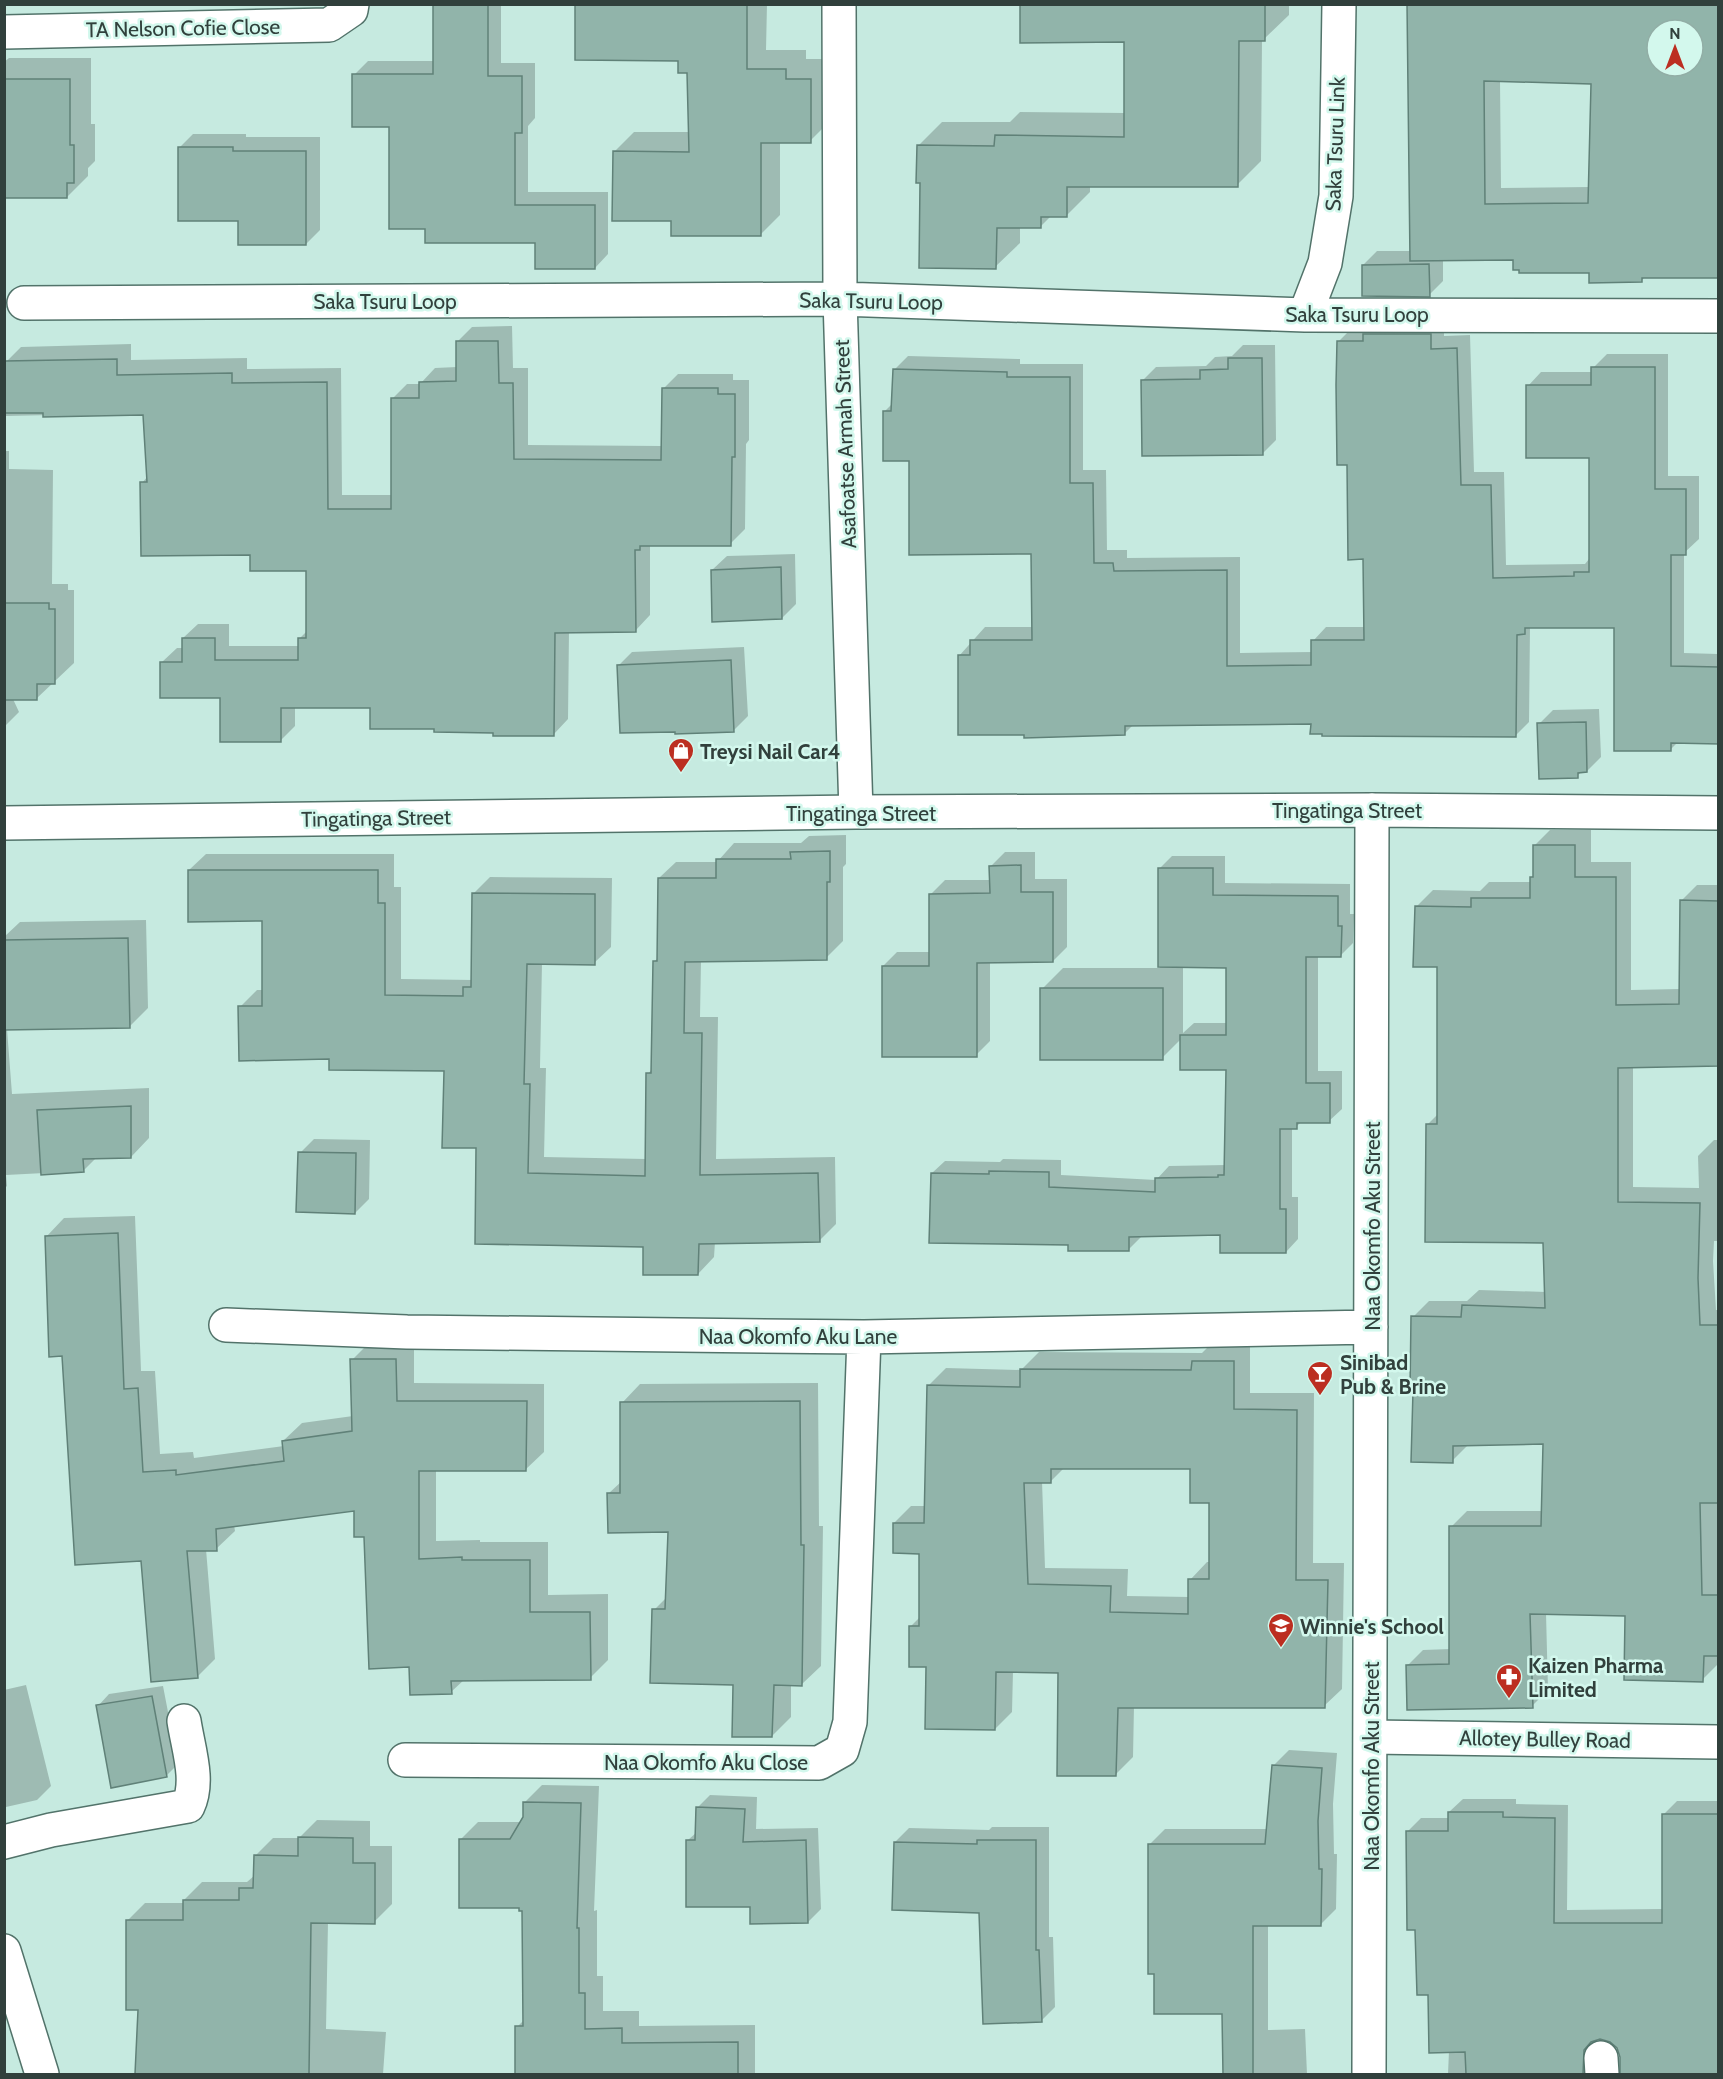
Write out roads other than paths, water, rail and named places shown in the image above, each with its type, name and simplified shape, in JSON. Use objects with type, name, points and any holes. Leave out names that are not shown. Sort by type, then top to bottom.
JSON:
[{"type":"street","name":"TA Nelson Cofie Close","points":[[4,32],[329,25],[351,10],[352,4]]},
{"type":"street","name":"Asafoatse Armah Street","points":[[839,4],[840,299],[856,812]]},
{"type":"street","name":"Saka Tsuru Link","points":[[1305,315],[1325,263],[1336,196],[1339,4]]},
{"type":"street","name":"Saka Tsuru Loop","points":[[24,303],[840,299],[1305,315],[1719,316]]},
{"type":"street","name":"Tingatinga Street","points":[[4,823],[856,812],[1372,810],[1719,813]]},
{"type":"street","name":"Naa Okomfo Aku Street","points":[[1369,2074],[1372,810]]},
{"type":"street","name":"Naa Okomfo Aku Lane","points":[[226,1325],[406,1332],[864,1337],[1371,1327]]},
{"type":"street","name":"Naa Okomfo Aku Close","points":[[405,1760],[819,1763],[842,1750],[850,1722],[864,1337]]},
{"type":"street","points":[[4,1842],[51,1830],[188,1806],[194,1794],[194,1781],[184,1721]]},
{"type":"street","name":"Allotey Bulley Road","points":[[1371,1737],[1719,1742]]},
{"type":"street","points":[[4,1951],[42,2074]]},
{"type":"place","name":"Treysi Nail Car4","points":[[681,774]]},
{"type":"place","name":"Sinibad Pub & Brine","points":[[1320,1397]]},
{"type":"place","name":"Winnie's School","points":[[1281,1649]]},
{"type":"place","name":"Kaizen Pharma Limited","points":[[1509,1700]]}]
